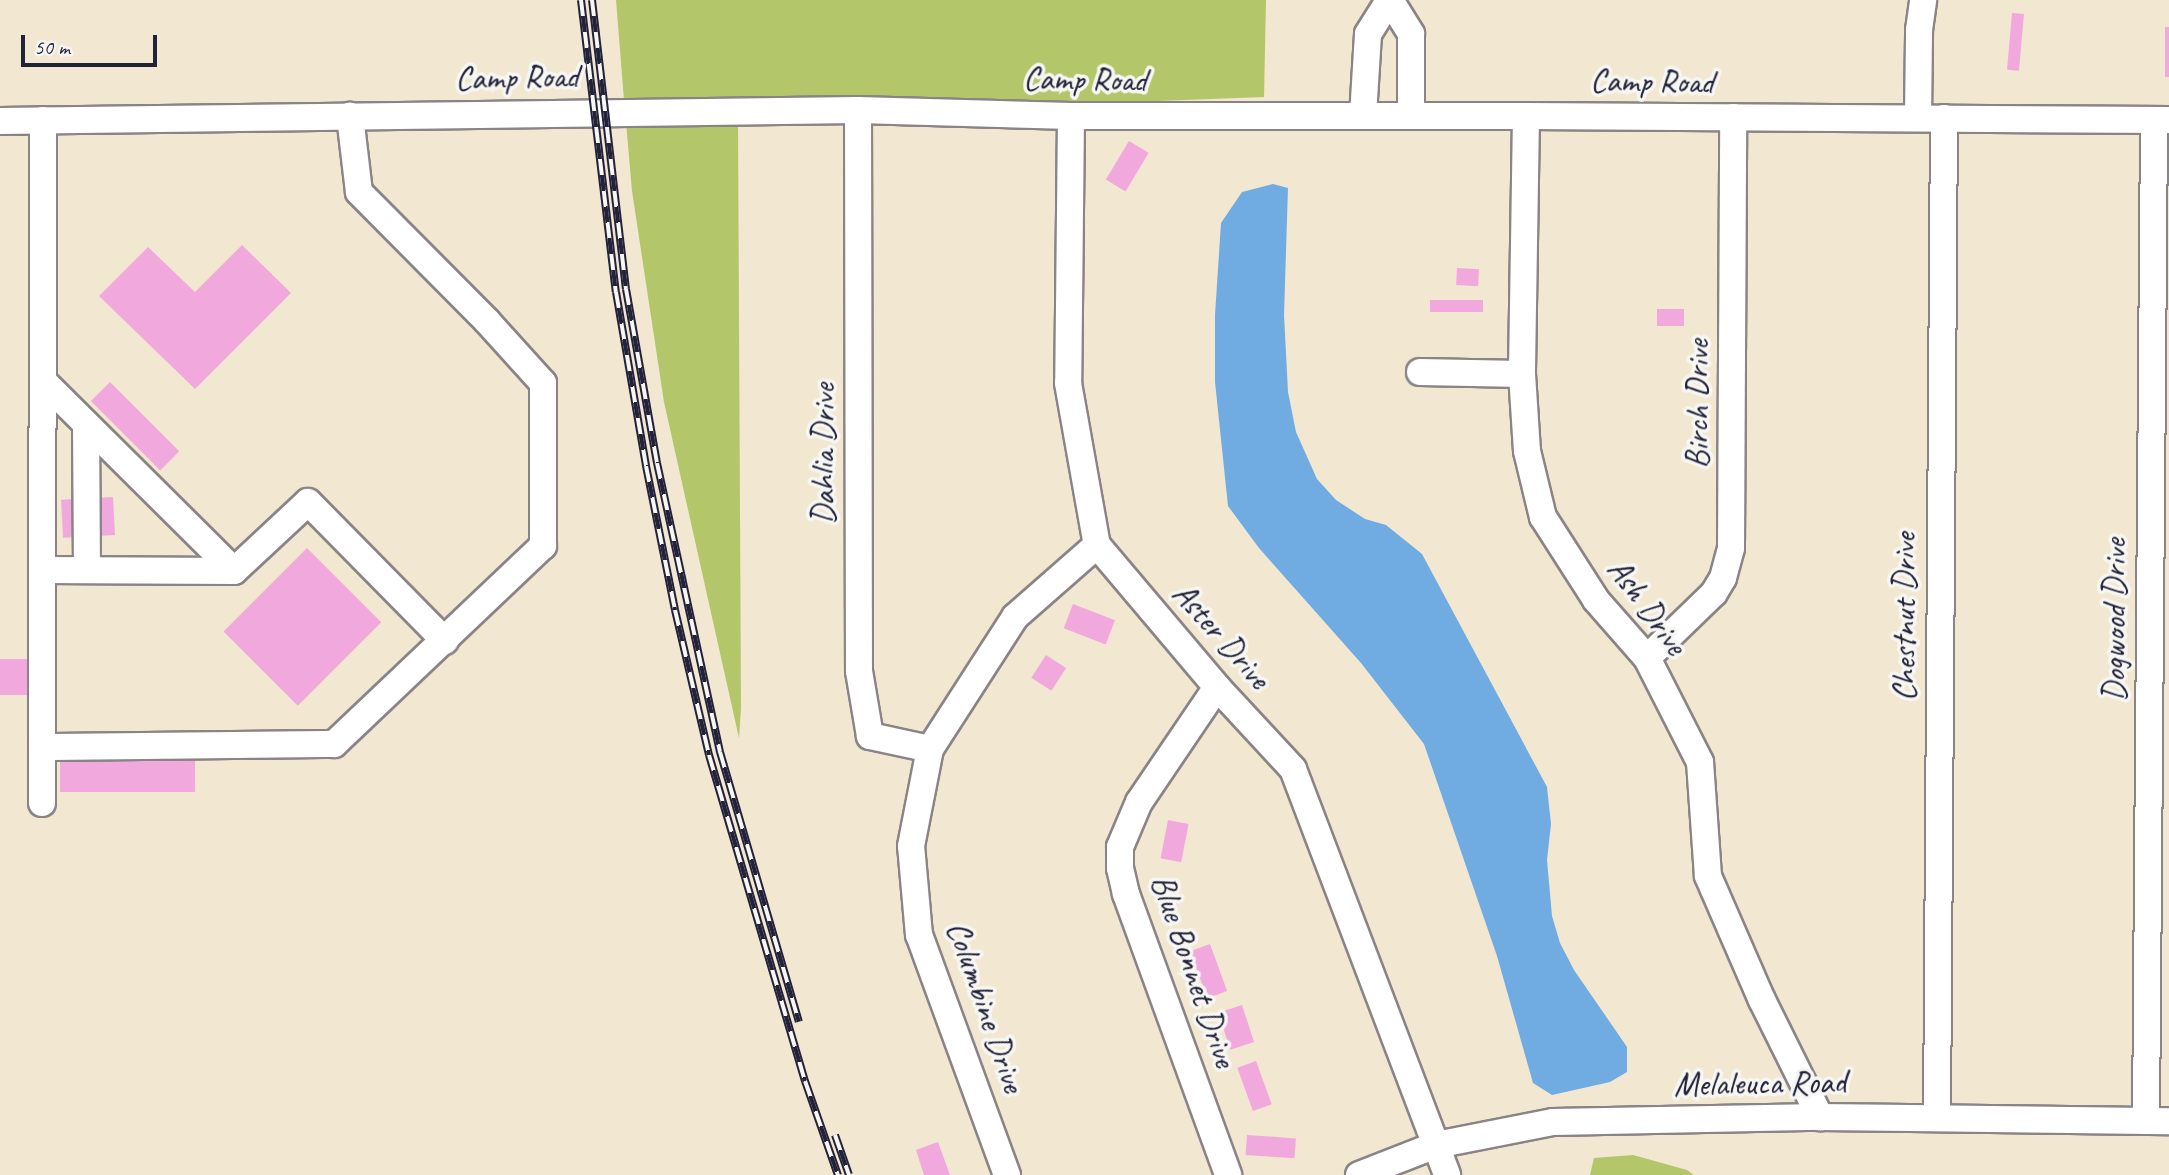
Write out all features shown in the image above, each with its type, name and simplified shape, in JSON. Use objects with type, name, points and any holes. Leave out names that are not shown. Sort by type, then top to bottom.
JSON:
[{"type":"street","points":[[1363,116],[1368,34],[1390,0],[1411,34],[1411,116]]},
{"type":"street","name":"Chestnut Drive","points":[[1923,0],[1919,30],[1931,118],[1937,1118]]},
{"type":"street","name":"Camp Road","points":[[0,121],[858,110],[1072,116],[2162,120]]},
{"type":"street","name":"Dahlia Drive","points":[[858,110],[859,671],[870,736],[930,749]]},
{"type":"street","points":[[42,747],[334,744],[544,546],[544,383],[487,321],[359,192],[350,116]]},
{"type":"street","points":[[1072,116],[1068,383],[1097,545]]},
{"type":"street","name":"Ash Drive","points":[[1527,116],[1522,374],[1527,451],[1543,517],[1596,600],[1647,659],[1700,762],[1708,876],[1762,1000],[1820,1117]]},
{"type":"street","name":"Birch Drive","points":[[1647,659],[1714,593],[1723,578],[1731,548],[1733,117]]},
{"type":"street","points":[[42,803],[43,120]]},
{"type":"street","name":"Dogwood Drive","points":[[2157,1121],[2162,120]]},
{"type":"street","points":[[1420,372],[1522,374]]},
{"type":"street","points":[[43,381],[234,570]]},
{"type":"street","points":[[86,424],[87,570]]},
{"type":"street","points":[[43,570],[234,570],[308,502],[445,641]]},
{"type":"street","name":"Columbine Drive","points":[[1007,1175],[919,935],[911,846],[930,749],[1015,617],[1097,545]]},
{"type":"street","name":"Aster Drive","points":[[1097,545],[1217,687],[1293,769],[1447,1175]]},
{"type":"street","name":"Blue Bonnet Drive","points":[[1217,687],[1139,802],[1120,847],[1120,868],[1126,894],[1228,1175]]},
{"type":"street","name":"Melaleuca Road","points":[[1359,1175],[1436,1145],[1553,1122],[1820,1117],[2157,1121]]},
{"type":"green space","points":[[616,0],[1266,0],[1264,97],[1053,105],[624,100]]},
{"type":"green space","points":[[738,121],[739,738],[664,402],[632,191],[626,122]]},
{"type":"green space","points":[[1633,1155],[1687,1170],[1694,1175],[1590,1175],[1594,1158]]},
{"type":"water","points":[[1273,184],[1288,188],[1284,315],[1288,392],[1296,432],[1317,479],[1336,500],[1365,519],[1386,525],[1422,554],[1547,787],[1551,824],[1547,860],[1552,916],[1560,943],[1574,970],[1627,1047],[1627,1072],[1610,1082],[1552,1095],[1533,1083],[1497,956],[1424,744],[1361,663],[1259,548],[1228,506],[1215,382],[1215,315],[1221,223],[1242,192]]},
{"type":"building","points":[[2012,13],[2024,14],[2019,71],[2007,70]]},
{"type":"building","points":[[2165,27],[2169,27],[2169,77],[2165,77]]},
{"type":"building","points":[[1129,141],[1149,153],[1126,191],[1106,180]]},
{"type":"building","points":[[242,245],[291,293],[195,389],[99,296],[148,247],[195,292]]},
{"type":"building","points":[[1457,268],[1479,269],[1478,286],[1456,285]]},
{"type":"building","points":[[1430,300],[1483,300],[1483,312],[1430,312]]},
{"type":"building","points":[[1657,309],[1684,309],[1684,326],[1657,326]]},
{"type":"building","points":[[110,382],[179,451],[160,470],[91,401]]},
{"type":"building","points":[[113,497],[115,535],[63,538],[61,500]]},
{"type":"building","points":[[307,548],[381,622],[298,706],[224,631]]},
{"type":"building","points":[[1073,604],[1115,620],[1106,644],[1064,628]]},
{"type":"building","points":[[1046,655],[1066,668],[1051,691],[1031,678]]},
{"type":"building","points":[[0,659],[27,659],[27,695],[0,695]]},
{"type":"building","points":[[60,759],[195,759],[195,792],[60,792]]},
{"type":"building","points":[[1168,820],[1189,824],[1181,862],[1161,858]]},
{"type":"building","points":[[1210,944],[1227,991],[1207,998],[1190,951]]},
{"type":"building","points":[[1242,1005],[1254,1042],[1230,1050],[1218,1013]]},
{"type":"building","points":[[1256,1061],[1272,1104],[1253,1111],[1237,1068]]},
{"type":"building","points":[[1247,1135],[1296,1138],[1294,1158],[1246,1155]]},
{"type":"building","points":[[938,1142],[950,1175],[924,1175],[916,1150]]},
{"type":"railway","points":[[581,0],[616,292],[646,466],[675,610],[709,755],[805,1081],[838,1175]]},
{"type":"railway","points":[[592,0],[626,289],[657,463],[720,752],[799,1022]]},
{"type":"railway","points":[[835,1135],[849,1175]]}]
